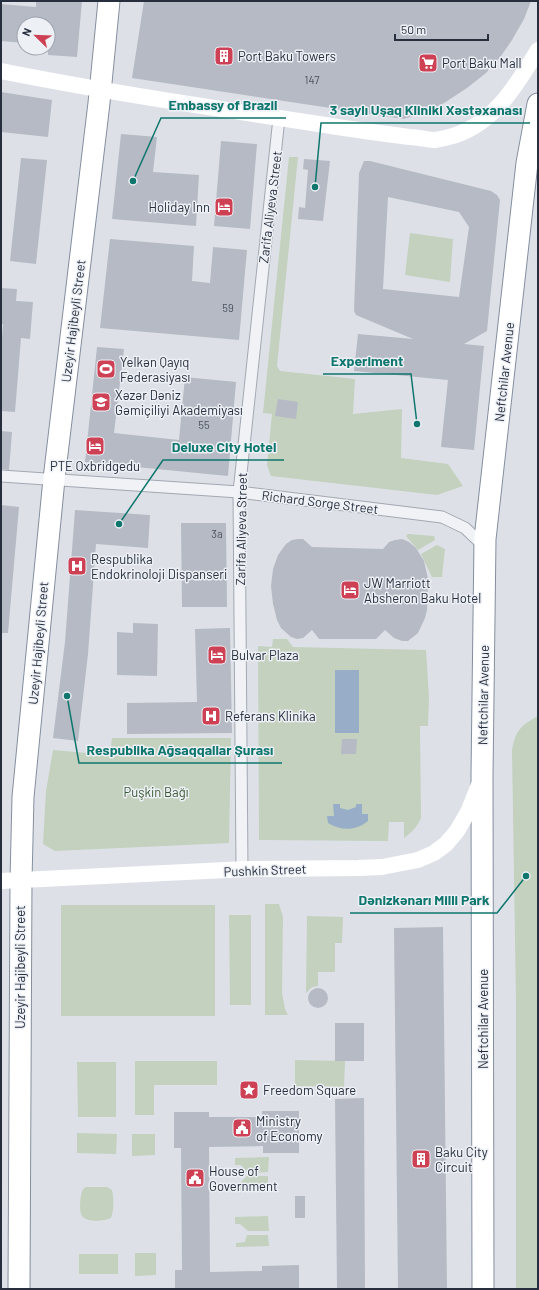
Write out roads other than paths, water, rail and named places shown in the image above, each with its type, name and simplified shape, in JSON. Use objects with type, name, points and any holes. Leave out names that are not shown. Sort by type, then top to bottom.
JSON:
[{"type":"highway","name":"Uzeyir Hajibeyli Street","points":[[19,1289],[11,880],[23,797],[54,479],[99,103],[109,1]]},
{"type":"highway","name":"Neftchilar Avenue","points":[[483,1289],[482,776],[485,547],[526,171],[538,104]]},
{"type":"street","points":[[1,71],[100,90],[385,134],[434,140],[445,138],[472,128],[492,114],[500,107],[518,83],[538,50]]},
{"type":"street","name":"Zarifa Aliyeva Street","points":[[242,870],[239,492],[279,118]]},
{"type":"street","name":"Richard Sorge Street","points":[[1,476],[239,492],[442,517],[465,528],[485,547]]},
{"type":"street","name":"Pushkin Street","points":[[11,880],[242,870],[358,868],[418,860],[434,853],[446,844],[457,831],[475,797],[482,776]]},
{"type":"water","points":[[335,670],[359,670],[359,733],[335,733]]},
{"type":"water","points":[[333,804],[340,804],[340,808],[348,810],[356,807],[356,804],[362,804],[362,814],[368,814],[368,821],[359,827],[348,829],[333,826],[328,823],[327,816],[334,816]]},
{"type":"place","name":"Port Baku Towers","points":[[224,56]]},
{"type":"place","name":"Port Baku Mall","points":[[428,63]]},
{"type":"place","name":"Embassy of Brazil","points":[[133,181]]},
{"type":"place","name":"3 saylı Uşaq Kliniki Xəstəxanası","points":[[315,187]]},
{"type":"place","name":"Holiday Inn","points":[[224,207]]},
{"type":"place","name":"Yelkən Qayıq Federasiyası","points":[[106,369]]},
{"type":"place","name":"Xəzər Dəniz Gəmiçiliyi Akademiyası","points":[[101,402]]},
{"type":"place","name":"Experiment","points":[[417,424]]},
{"type":"place","name":"PTE Oxbridgedu","points":[[95,446]]},
{"type":"place","name":"Deluxe City Hotel","points":[[119,524]]},
{"type":"place","name":"Respublika Endokrinoloji Dispanseri","points":[[77,566]]},
{"type":"place","name":"JW Marriott Absheron Baku Hotel","points":[[350,590]]},
{"type":"place","name":"Bulvar Plaza","points":[[217,655]]},
{"type":"place","name":"Respublika Ağsaqqallar Şurası","points":[[67,696]]},
{"type":"place","name":"Referans Klinika","points":[[211,716]]},
{"type":"place","name":"Dənizkənarı Milli Park","points":[[526,876]]},
{"type":"place","name":"Freedom Square","points":[[249,1090]]},
{"type":"place","name":"Ministry of Economy","points":[[242,1128]]},
{"type":"place","name":"Baku City Circuit","points":[[421,1159]]},
{"type":"place","name":"House of Government","points":[[195,1178]]},
{"type":"park label","name":"Puşkin Bağı","points":[[156,792]]}]
